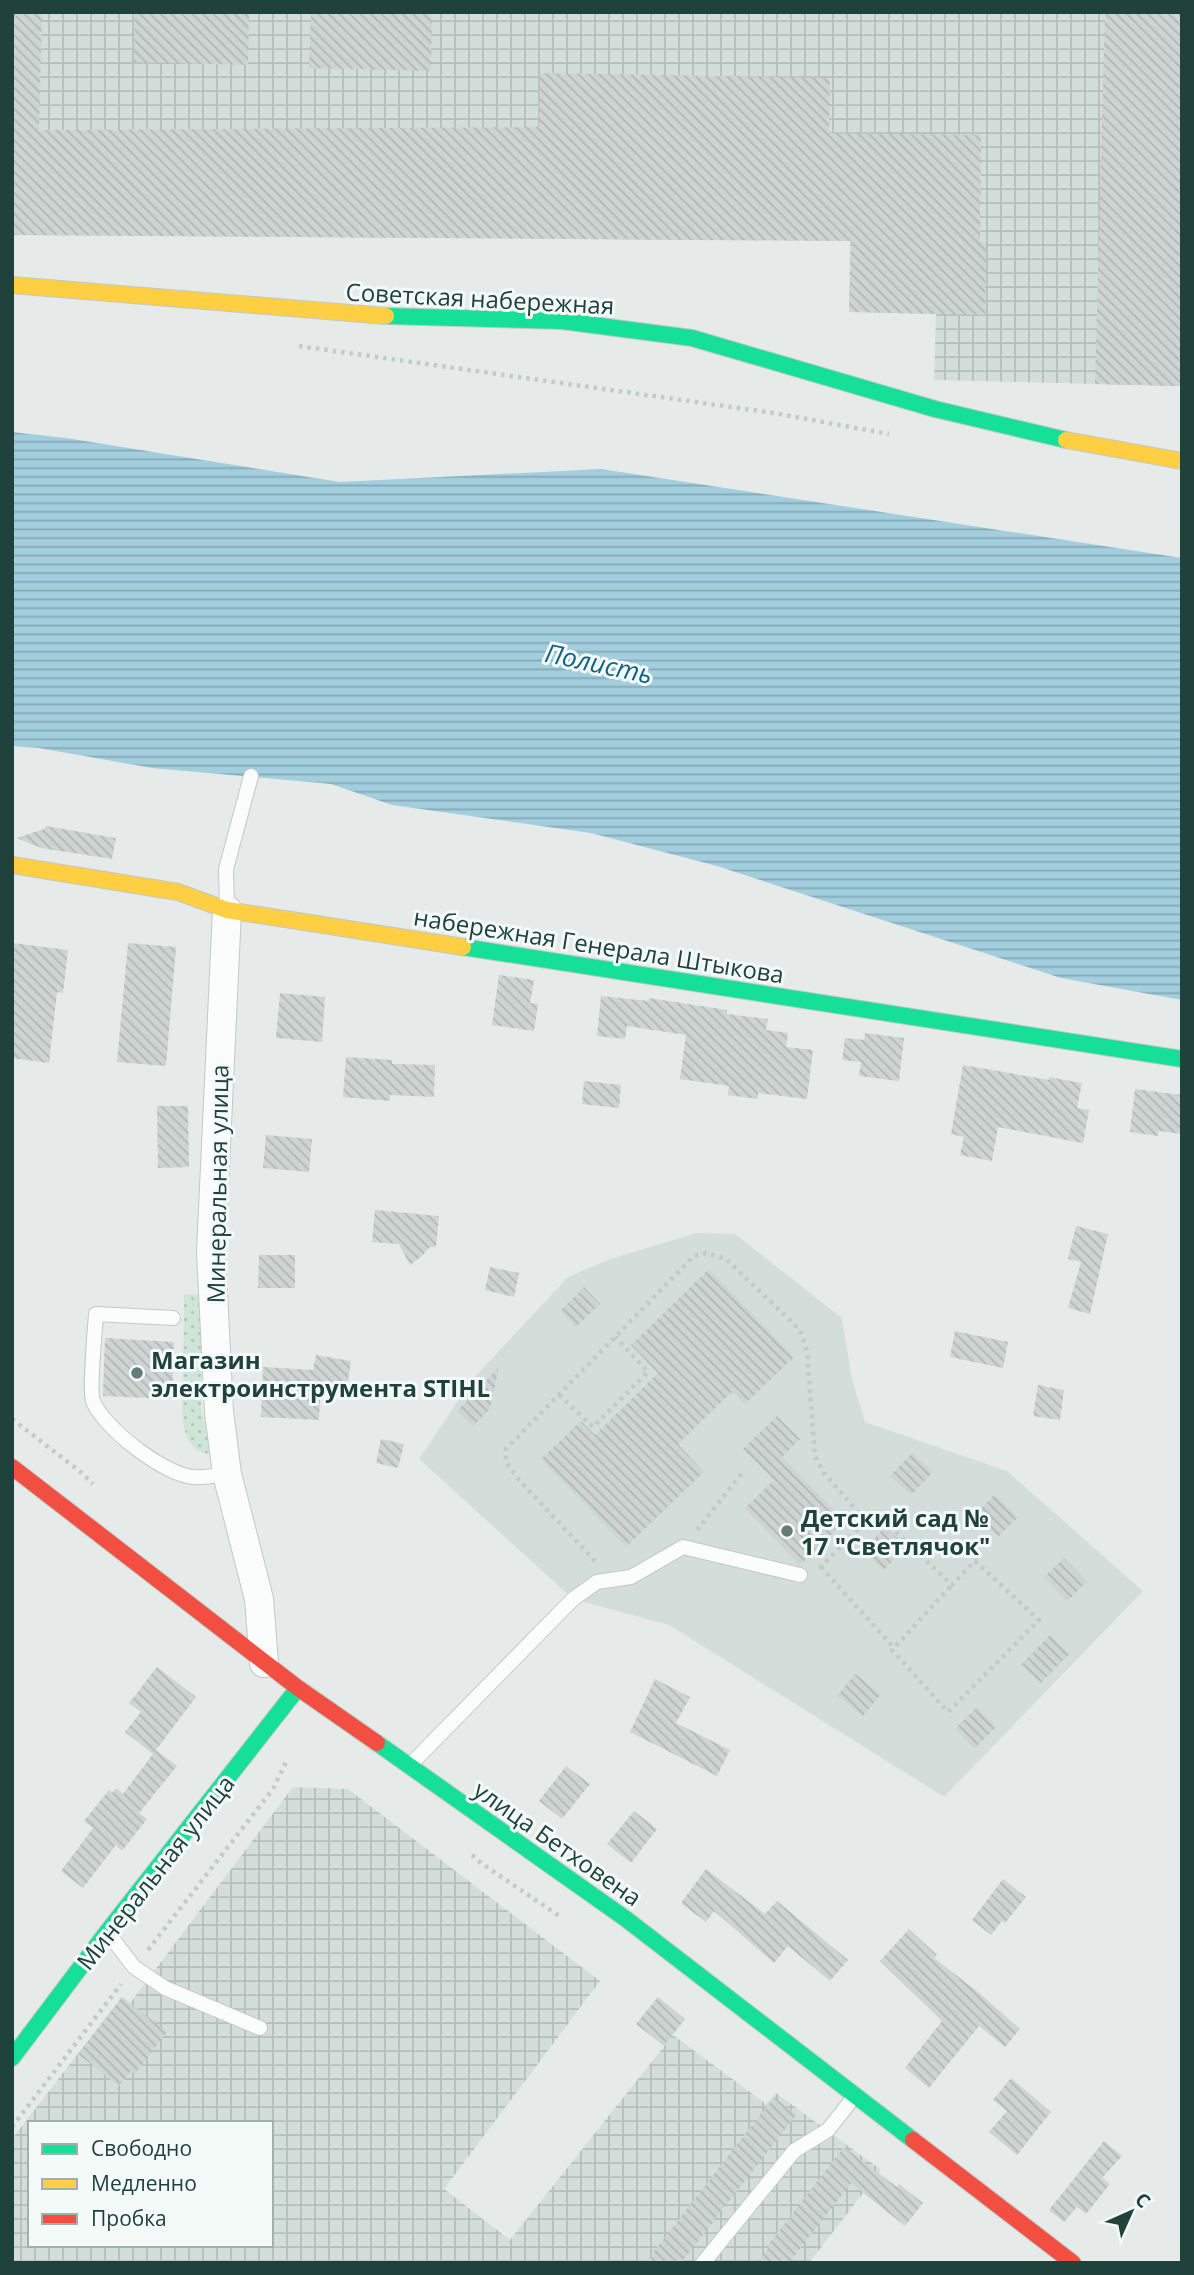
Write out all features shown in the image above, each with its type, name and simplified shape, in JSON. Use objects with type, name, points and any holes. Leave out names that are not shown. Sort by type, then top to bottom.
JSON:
[{"type":"street","name":"Советская набережная","points":[[12,285],[372,316],[562,321],[692,338],[935,409],[1053,438],[1182,461]]},
{"type":"street","name":"набережная Генерала Штыкова","points":[[12,865],[178,892],[227,910],[1182,1059]]},
{"type":"street","name":"Минеральная улица","points":[[227,910],[211,1252],[219,1412],[227,1474],[259,1599],[264,1663]]},
{"type":"street","name":"улица Бетховена","points":[[12,1467],[264,1663],[626,1919],[1073,2263]]},
{"type":"street","name":"Минеральная улица","points":[[12,2058],[298,1688]]},
{"type":"lane","points":[[227,910],[226,869],[251,776]]},
{"type":"lane","points":[[173,1318],[96,1314],[92,1400],[111,1426],[141,1453],[166,1468],[193,1478],[227,1474]]},
{"type":"lane","points":[[409,1766],[573,1599],[597,1582],[631,1577],[683,1547],[800,1575]]},
{"type":"lane","points":[[107,1932],[134,1968],[165,1988],[260,2028]]},
{"type":"lane","points":[[703,2263],[794,2151],[828,2130],[856,2095]]},
{"type":"path","points":[[294,346],[774,414],[893,434]]},
{"type":"path","points":[[613,1580],[519,1480],[506,1462],[506,1450],[694,1256],[706,1253],[726,1259],[800,1330],[807,1351],[815,1456],[824,1473],[866,1521]]},
{"type":"path","points":[[559,1395],[593,1427],[648,1372],[615,1337]]},
{"type":"path","points":[[683,1547],[743,1472]]},
{"type":"path","points":[[800,1575],[821,1567],[866,1521],[884,1521],[952,1584]]},
{"type":"path","points":[[975,1561],[1039,1620],[948,1712],[892,1650],[952,1584],[975,1561]]},
{"type":"path","points":[[821,1567],[894,1647]]},
{"type":"path","points":[[12,2127],[273,1789],[292,1750]]},
{"type":"shaded area","points":[[12,12],[1182,12],[1182,386],[934,380],[936,314],[849,312],[850,241],[12,235]]},
{"type":"shaded area","name":"Детский сад № 17 \"Светлячок\"","points":[[696,1233],[735,1234],[842,1318],[852,1379],[865,1422],[1007,1471],[1143,1591],[944,1797],[669,1625],[573,1599],[419,1459],[471,1381],[568,1277],[608,1260]]},
{"type":"shaded area","points":[[293,1787],[348,1789],[600,1981],[444,2189],[510,2240],[673,2035],[766,2104],[776,2093],[881,2170],[809,2263],[12,2263],[12,2139],[122,1997],[130,2003]]},
{"type":"green space","points":[[184,1294],[202,1295],[201,1408],[212,1453],[207,1454],[197,1450],[188,1438],[182,1415]]},
{"type":"water","name":"Полисть","points":[[12,432],[66,438],[340,482],[601,469],[1182,558],[1182,1000],[1061,978],[717,866],[591,833],[392,805],[331,784],[152,768],[39,748],[12,746]]},
{"type":"building","points":[[12,12],[42,12],[39,130],[539,127],[540,73],[830,78],[829,133],[981,135],[980,242],[986,242],[985,315],[849,312],[851,241],[12,235]]},
{"type":"building","points":[[135,12],[249,12],[248,65],[134,62]]},
{"type":"building","points":[[311,12],[432,12],[431,71],[309,68]]},
{"type":"building","points":[[1105,12],[1182,12],[1182,386],[1095,384]]},
{"type":"building","points":[[46,826],[116,838],[112,859],[41,848],[17,838]]},
{"type":"building","points":[[12,943],[68,950],[63,993],[57,992],[49,1063],[12,1058]]},
{"type":"building","points":[[128,943],[176,947],[166,1066],[117,1062]]},
{"type":"building","points":[[499,975],[534,980],[530,1003],[538,1004],[534,1031],[492,1025]]},
{"type":"building","points":[[280,993],[325,997],[322,1042],[276,1038]]},
{"type":"building","points":[[601,996],[649,1001],[649,998],[727,1010],[727,1014],[768,1019],[766,1030],[788,1033],[786,1047],[813,1050],[807,1099],[758,1093],[758,1099],[728,1095],[729,1086],[680,1079],[686,1035],[627,1026],[625,1039],[597,1036]]},
{"type":"building","points":[[865,1033],[904,1038],[899,1081],[859,1076],[861,1062],[842,1060],[845,1038],[864,1040]]},
{"type":"building","points":[[346,1057],[392,1060],[392,1064],[435,1065],[434,1097],[390,1095],[390,1101],[343,1097]]},
{"type":"building","points":[[963,1065],[1082,1083],[1077,1108],[1089,1110],[1083,1143],[998,1127],[992,1161],[960,1155],[964,1137],[951,1134]]},
{"type":"building","points":[[584,1081],[621,1085],[619,1108],[582,1104]]},
{"type":"building","points":[[1135,1089],[1182,1095],[1182,1134],[1159,1131],[1158,1136],[1130,1132]]},
{"type":"building","points":[[157,1106],[188,1106],[189,1167],[158,1168]]},
{"type":"building","points":[[266,1135],[312,1139],[309,1172],[263,1168]]},
{"type":"building","points":[[375,1210],[439,1216],[436,1247],[430,1247],[410,1265],[399,1244],[372,1242]]},
{"type":"building","points":[[1076,1226],[1108,1234],[1090,1314],[1068,1308],[1081,1262],[1068,1259]]},
{"type":"building","points":[[259,1255],[295,1255],[295,1288],[258,1288]]},
{"type":"building","points":[[490,1267],[519,1273],[514,1297],[485,1290]]},
{"type":"building","points":[[709,1269],[794,1357],[745,1404],[732,1392],[678,1444],[704,1472],[626,1547],[541,1459],[581,1421],[595,1435],[658,1373],[631,1345]]},
{"type":"building","points":[[584,1287],[600,1304],[576,1327],[560,1311]]},
{"type":"building","points":[[955,1331],[1008,1342],[1003,1368],[950,1357]]},
{"type":"building","points":[[105,1338],[174,1342],[172,1399],[103,1396]]},
{"type":"building","points":[[316,1355],[351,1361],[347,1388],[321,1384],[319,1420],[261,1417],[263,1367],[313,1370]]},
{"type":"building","points":[[499,1367],[490,1409],[473,1426],[457,1411]]},
{"type":"building","points":[[1038,1385],[1064,1390],[1060,1420],[1033,1416]]},
{"type":"building","points":[[777,1416],[800,1439],[782,1457],[845,1521],[800,1565],[745,1508],[774,1480],[743,1449]]},
{"type":"building","points":[[381,1439],[404,1444],[398,1468],[376,1463]]},
{"type":"building","points":[[912,1453],[933,1472],[911,1495],[890,1476]]},
{"type":"building","points":[[994,1495],[1018,1517],[998,1537],[975,1515]]},
{"type":"building","points":[[885,1527],[906,1546],[884,1570],[863,1551]]},
{"type":"building","points":[[1064,1558],[1087,1582],[1067,1601],[1044,1577]]},
{"type":"building","points":[[1050,1635],[1069,1654],[1041,1683],[1021,1665]]},
{"type":"building","points":[[157,1667],[196,1697],[153,1754],[125,1732],[141,1712],[129,1703]]},
{"type":"building","points":[[855,1674],[881,1694],[863,1716],[837,1696]]},
{"type":"building","points":[[655,1679],[690,1697],[676,1723],[730,1750],[717,1776],[630,1732]]},
{"type":"building","points":[[977,1707],[996,1727],[974,1749],[955,1729]]},
{"type":"building","points":[[156,1750],[177,1766],[139,1813],[147,1819],[122,1851],[116,1845],[83,1888],[61,1871],[93,1828],[84,1821],[109,1790],[112,1793],[116,1788],[123,1794]]},
{"type":"building","points":[[566,1766],[590,1784],[562,1819],[539,1801]]},
{"type":"building","points":[[634,1811],[657,1829],[631,1863],[607,1844]]},
{"type":"building","points":[[706,1869],[765,1914],[777,1901],[848,1960],[830,1981],[788,1946],[774,1963],[714,1911],[706,1922],[681,1903]]},
{"type":"building","points":[[1003,1879],[1026,1897],[1005,1923],[1002,1921],[991,1935],[972,1920]]},
{"type":"building","points":[[909,1929],[937,1955],[934,1958],[1020,2029],[1005,2047],[979,2026],[929,2088],[905,2068],[942,2021],[880,1961]]},
{"type":"building","points":[[122,1997],[167,2032],[135,2074],[131,2071],[119,2086],[78,2054]]},
{"type":"building","points":[[658,1997],[685,2019],[664,2046],[636,2024]]},
{"type":"building","points":[[1011,2078],[1051,2112],[1017,2155],[989,2132],[1007,2111],[993,2100]]},
{"type":"building","points":[[774,2097],[796,2115],[681,2263],[645,2263]]},
{"type":"building","points":[[1104,2141],[1122,2156],[1102,2178],[1110,2184],[1086,2214],[1077,2207],[1064,2222],[1049,2210]]},
{"type":"building","points":[[844,2147],[923,2203],[905,2226],[851,2183],[789,2263],[756,2263],[768,2245]]},
{"type":"traffic: fast","points":[[386,316],[562,321],[692,338],[935,409],[1066,440]]},
{"type":"traffic: fast","points":[[463,947],[1182,1059]]},
{"type":"traffic: fast","points":[[12,2058],[298,1688]]},
{"type":"traffic: fast","points":[[377,1743],[626,1919],[913,2140]]},
{"type":"traffic: slow","points":[[12,285],[386,316]]},
{"type":"traffic: slow","points":[[1066,440],[1182,461]]},
{"type":"traffic: slow","points":[[12,865],[178,892],[227,910],[463,947]]},
{"type":"traffic: jam","points":[[12,1467],[298,1688],[377,1743]]},
{"type":"traffic: jam","points":[[913,2140],[1073,2263]]},
{"type":"place","name":"Магазин электроинструмента STIHL","points":[[137,1373]]},
{"type":"place","name":"Детский сад № 17 \"Светлячок\"","points":[[787,1531]]}]
